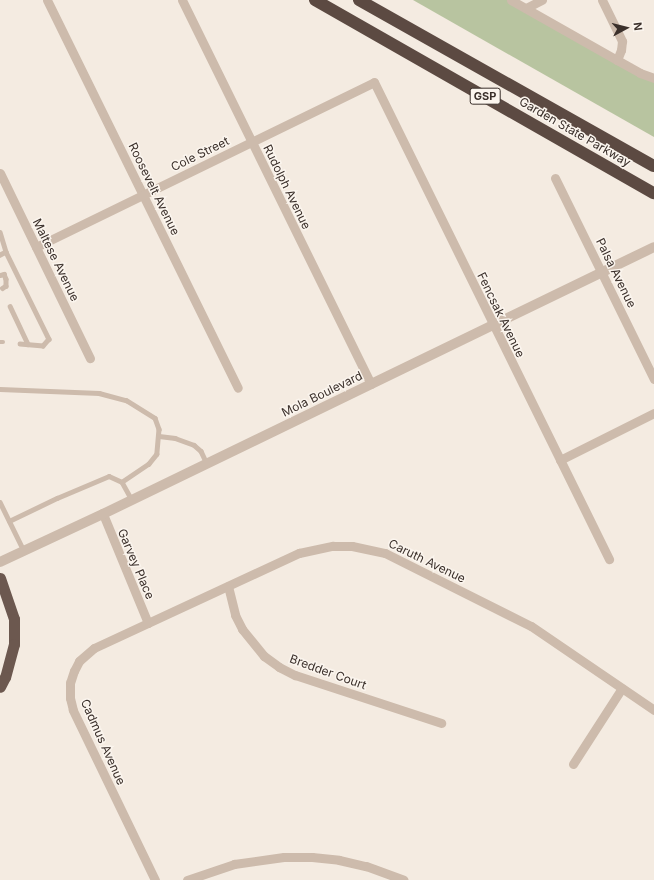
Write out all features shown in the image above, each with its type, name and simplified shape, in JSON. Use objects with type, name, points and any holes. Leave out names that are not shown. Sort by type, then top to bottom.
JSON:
[{"type":"highway","name":"Garden State Parkway","points":[[315,0],[654,192]]},
{"type":"highway","name":"Garden State Parkway","points":[[359,0],[654,166]]},
{"type":"highway","points":[[0,578],[14,618],[14,644],[6,677],[0,687]]},
{"type":"street","name":"Roosevelt Avenue","points":[[47,0],[238,388]]},
{"type":"street","name":"Rudolph Avenue","points":[[182,0],[371,384]]},
{"type":"street","points":[[511,0],[640,73],[654,78]]},
{"type":"street","points":[[526,8],[542,0]]},
{"type":"street","points":[[602,0],[622,41],[621,50],[617,60]]},
{"type":"street","name":"Cole Street","points":[[36,247],[144,196],[374,82]]},
{"type":"street","name":"Fencsak Avenue","points":[[374,82],[609,559]]},
{"type":"street","name":"Maltese Avenue","points":[[0,173],[90,358]]},
{"type":"street","name":"Palsa Avenue","points":[[555,178],[654,379]]},
{"type":"street","name":"Mola Boulevard","points":[[0,562],[207,464],[654,247]]},
{"type":"street","points":[[560,460],[654,413]]},
{"type":"street","name":"Garvey Place","points":[[103,514],[148,623]]},
{"type":"street","name":"Caruth Avenue","points":[[148,623],[299,553],[316,548],[352,546],[369,548],[385,553],[531,626],[654,710]]},
{"type":"street","name":"Bredder Court","points":[[228,586],[235,615],[242,629],[264,656],[279,667],[295,675],[441,723]]},
{"type":"street","name":"Cadmus Avenue","points":[[148,623],[88,652],[74,671],[70,682],[70,698],[73,710],[155,880]]},
{"type":"street","points":[[573,764],[622,688]]},
{"type":"street","points":[[187,880],[234,864],[284,856],[339,860],[366,866],[404,880]]},
{"type":"lane","points":[[0,232],[6,252],[49,339],[43,346],[20,344]]},
{"type":"lane","points":[[0,255],[6,252]]},
{"type":"lane","points":[[1,273],[6,286],[3,288]]},
{"type":"lane","points":[[10,306],[28,344]]},
{"type":"lane","points":[[0,389],[88,391],[126,400],[155,418],[158,424],[159,447],[154,459],[122,482]]},
{"type":"lane","points":[[159,436],[175,438],[194,445],[201,451],[207,464]]},
{"type":"lane","points":[[9,522],[57,498],[109,476],[122,482],[132,500]]},
{"type":"lane","points":[[0,502],[24,551]]},
{"type":"green space","points":[[413,0],[513,0],[654,80],[654,137]]}]
